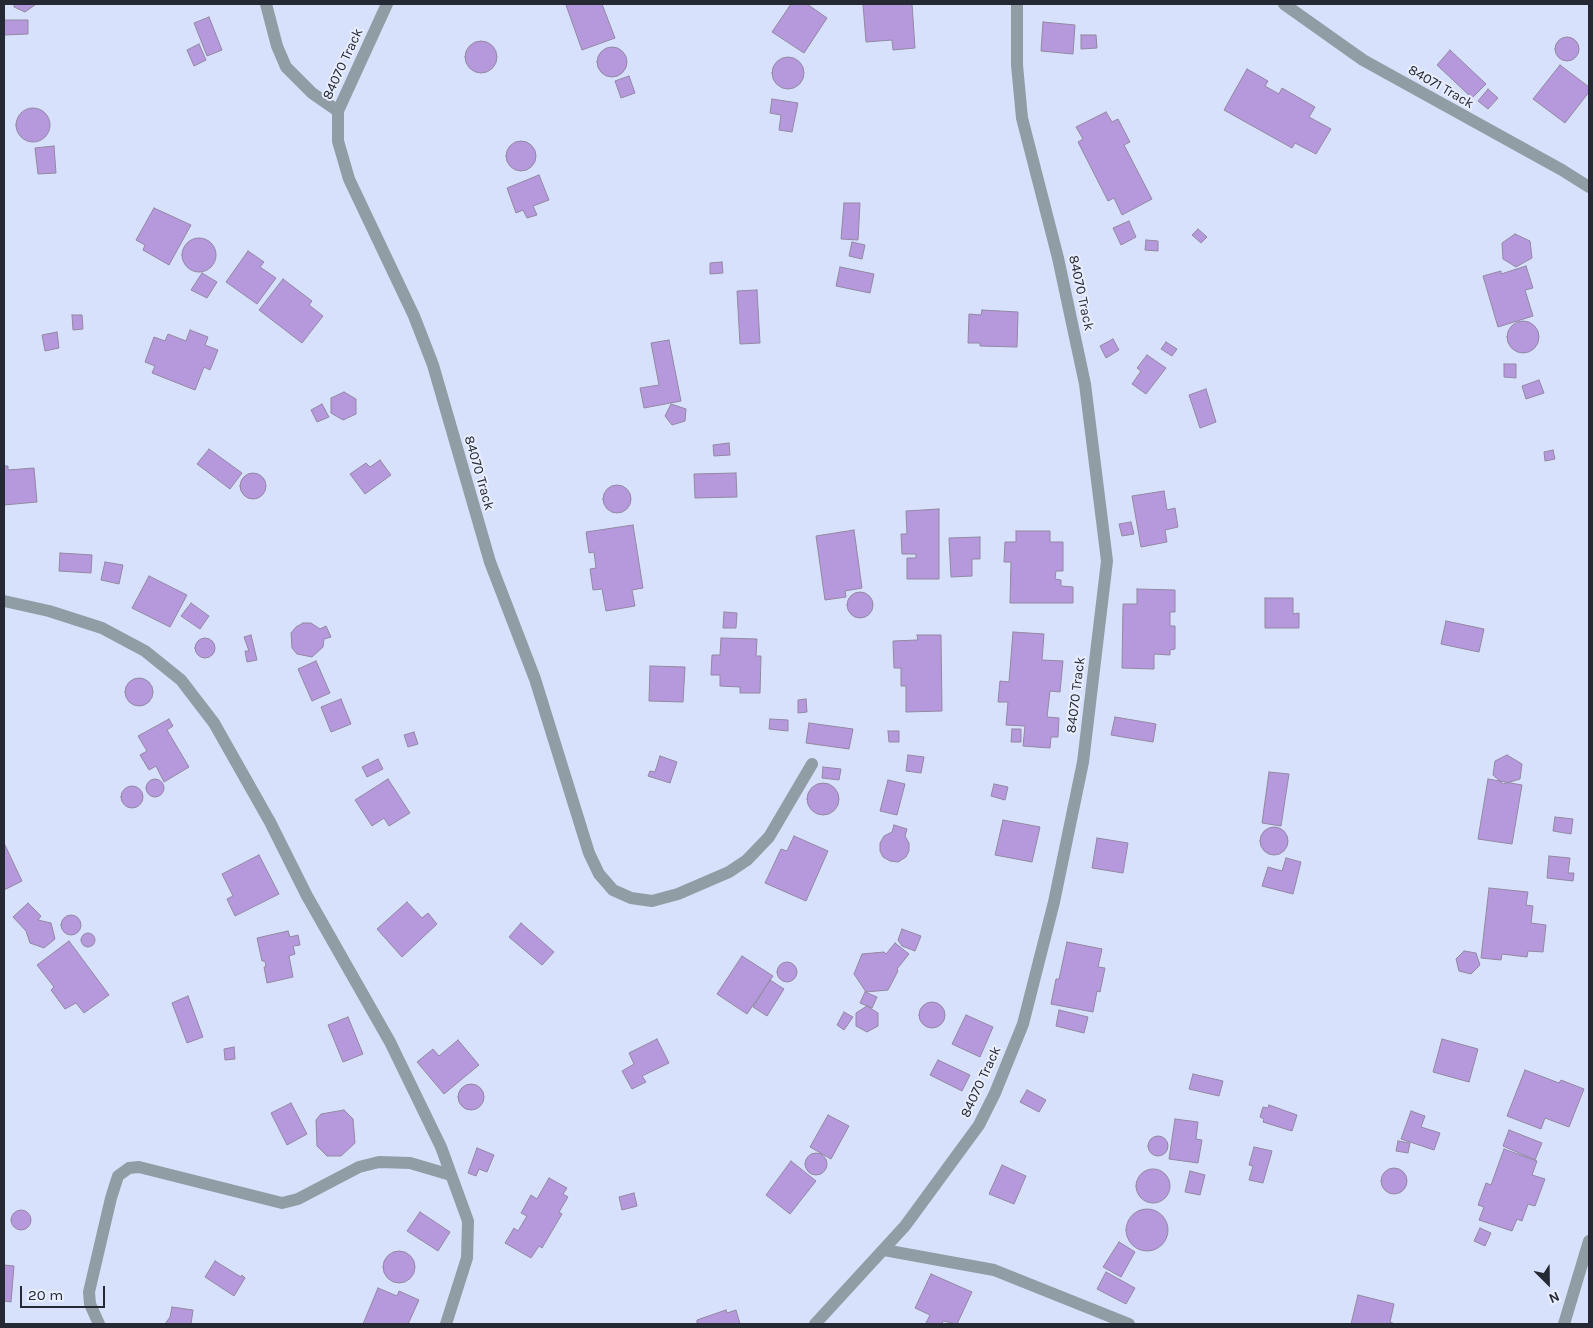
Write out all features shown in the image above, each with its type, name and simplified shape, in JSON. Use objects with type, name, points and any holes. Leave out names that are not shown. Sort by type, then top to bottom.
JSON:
[{"type":"street","points":[[266,4],[277,46],[286,67],[312,93],[338,111]]},
{"type":"street","name":"84070 Track","points":[[387,4],[338,111],[338,141],[349,179],[414,316],[433,365],[490,562],[534,679],[588,853],[599,874],[614,890],[631,898],[652,902],[678,894],[730,872],[747,860],[769,837],[812,764]]},
{"type":"street","name":"84070 Track","points":[[815,1324],[905,1226],[979,1125],[1023,1024],[1054,902],[1083,762],[1107,562],[1085,384],[1058,258],[1022,118],[1017,65],[1017,4]]},
{"type":"street","name":"84071 Track","points":[[1284,4],[1363,60],[1562,170],[1589,187]]},
{"type":"street","points":[[4,601],[49,611],[102,628],[145,651],[181,680],[214,722],[270,822],[307,896],[390,1042],[440,1147],[451,1175],[468,1221],[467,1258],[446,1324]]},
{"type":"street","points":[[99,1324],[90,1304],[90,1292],[111,1198],[118,1176],[129,1168],[139,1167],[282,1203],[298,1199],[359,1167],[379,1162],[410,1163],[451,1175]]},
{"type":"street","points":[[1564,1324],[1589,1241]]},
{"type":"street","points":[[884,1250],[994,1270],[1129,1324]]},
{"type":"building","points":[[14,4],[35,5],[25,12],[14,7]]},
{"type":"building","points":[[602,4],[615,38],[582,50],[566,5]]},
{"type":"building","points":[[791,4],[807,4],[827,18],[804,53],[772,32]]},
{"type":"building","points":[[863,4],[912,4],[915,48],[893,50],[892,40],[866,42]]},
{"type":"building","points":[[209,17],[222,50],[207,56],[194,23]]},
{"type":"building","points":[[4,20],[28,20],[28,34],[4,35]]},
{"type":"building","points":[[1043,22],[1075,25],[1073,54],[1041,51]]},
{"type":"building","points":[[1081,35],[1096,35],[1097,48],[1081,49]]},
{"type":"building","points":[[1567,37],[1576,40],[1579,49],[1576,58],[1567,61],[1558,58],[1555,49],[1558,40]]},
{"type":"building","points":[[481,41],[487,42],[492,46],[496,51],[496,63],[492,68],[487,72],[481,73],[475,72],[470,68],[466,63],[465,57],[466,51],[470,46],[475,42]]},
{"type":"building","points":[[199,44],[206,60],[194,66],[187,50]]},
{"type":"building","points":[[612,47],[623,51],[627,62],[623,73],[612,77],[601,73],[597,62],[601,51]]},
{"type":"building","points":[[1450,50],[1486,84],[1472,98],[1437,65]]},
{"type":"building","points":[[788,57],[794,58],[799,62],[803,67],[803,79],[799,84],[794,88],[788,89],[782,88],[777,84],[773,79],[772,73],[773,67],[777,62],[782,58]]},
{"type":"building","points":[[1560,65],[1589,87],[1589,92],[1565,123],[1533,99]]},
{"type":"building","points":[[1247,69],[1268,81],[1265,86],[1279,94],[1282,88],[1315,107],[1309,117],[1331,129],[1316,154],[1295,143],[1292,148],[1224,110]]},
{"type":"building","points":[[629,76],[635,93],[621,98],[615,81]]},
{"type":"building","points":[[1488,89],[1498,98],[1488,109],[1478,101]]},
{"type":"building","points":[[772,99],[798,103],[792,132],[779,130],[781,115],[770,113]]},
{"type":"building","points":[[33,108],[45,113],[50,125],[45,137],[33,142],[21,137],[16,125],[21,113]]},
{"type":"building","points":[[1106,112],[1112,122],[1118,119],[1130,142],[1124,145],[1152,199],[1122,215],[1114,198],[1108,201],[1078,142],[1083,139],[1076,127]]},
{"type":"building","points":[[521,141],[527,142],[535,150],[535,162],[527,170],[521,171],[515,170],[507,162],[506,156],[507,150],[515,142]]},
{"type":"building","points":[[54,146],[56,173],[38,174],[35,148]]},
{"type":"building","points":[[539,175],[549,200],[533,206],[537,215],[527,218],[523,210],[516,213],[507,188]]},
{"type":"building","points":[[844,203],[860,203],[858,240],[841,239]]},
{"type":"building","points":[[154,208],[191,225],[169,265],[143,250],[145,245],[136,240]]},
{"type":"building","points":[[1129,221],[1136,237],[1121,245],[1113,228]]},
{"type":"building","points":[[1198,229],[1207,237],[1201,243],[1192,235]]},
{"type":"building","points":[[1515,234],[1530,241],[1532,258],[1516,267],[1503,259],[1502,243]]},
{"type":"building","points":[[199,238],[206,239],[211,243],[215,248],[215,262],[211,267],[206,271],[199,272],[192,271],[187,267],[183,262],[182,255],[183,248],[187,243],[192,239]]},
{"type":"building","points":[[1146,240],[1158,241],[1158,251],[1145,250]]},
{"type":"building","points":[[852,242],[865,245],[862,259],[849,256]]},
{"type":"building","points":[[248,251],[264,262],[260,267],[276,278],[257,304],[226,282]]},
{"type":"building","points":[[722,262],[723,273],[710,274],[710,263]]},
{"type":"building","points":[[1526,266],[1533,288],[1525,290],[1533,316],[1498,327],[1483,276],[1501,271],[1501,274]]},
{"type":"building","points":[[840,267],[874,274],[870,293],[836,286]]},
{"type":"building","points":[[202,273],[217,282],[207,298],[191,290]]},
{"type":"building","points":[[283,279],[312,301],[309,305],[323,316],[302,343],[259,310]]},
{"type":"building","points":[[757,290],[760,343],[740,344],[737,291]]},
{"type":"building","points":[[982,310],[1018,312],[1017,347],[980,346],[980,343],[968,343],[969,314],[981,315]]},
{"type":"building","points":[[72,315],[82,315],[83,329],[73,330]]},
{"type":"building","points":[[1523,321],[1529,322],[1534,326],[1538,331],[1538,343],[1534,348],[1529,352],[1523,353],[1517,352],[1512,348],[1508,343],[1507,337],[1508,331],[1512,326],[1517,322]]},
{"type":"building","points":[[190,330],[208,337],[205,345],[218,350],[210,370],[204,367],[195,390],[152,373],[155,366],[145,362],[154,337],[165,341],[168,334],[186,341]]},
{"type":"building","points":[[57,332],[59,348],[45,351],[42,335]]},
{"type":"building","points":[[1113,339],[1119,350],[1106,358],[1100,346]]},
{"type":"building","points":[[669,340],[681,401],[644,408],[640,388],[659,385],[651,343]]},
{"type":"building","points":[[1166,342],[1177,349],[1172,356],[1161,349]]},
{"type":"building","points":[[1147,355],[1166,368],[1146,394],[1132,384],[1141,371],[1137,368]]},
{"type":"building","points":[[1504,364],[1516,364],[1516,378],[1504,377]]},
{"type":"building","points":[[1539,380],[1544,393],[1526,399],[1522,386]]},
{"type":"building","points":[[1206,389],[1216,422],[1200,428],[1189,395]]},
{"type":"building","points":[[344,392],[356,399],[356,414],[343,420],[331,413],[331,398]]},
{"type":"building","points":[[322,404],[329,417],[317,422],[311,410]]},
{"type":"building","points":[[671,404],[686,409],[685,421],[672,425],[665,416]]},
{"type":"building","points":[[729,443],[730,455],[714,456],[713,445]]},
{"type":"building","points":[[209,449],[242,473],[230,489],[197,464]]},
{"type":"building","points":[[1553,450],[1555,459],[1545,461],[1544,452]]},
{"type":"building","points":[[380,460],[391,475],[365,494],[350,474],[366,463],[370,467]]},
{"type":"building","points":[[4,466],[8,466],[8,470],[34,468],[37,502],[4,505]]},
{"type":"building","points":[[253,473],[262,477],[266,486],[262,495],[253,499],[244,495],[240,486],[244,477]]},
{"type":"building","points":[[736,473],[737,497],[695,498],[694,474]]},
{"type":"building","points":[[617,485],[627,489],[631,499],[627,509],[617,513],[607,509],[603,499],[607,489]]},
{"type":"building","points":[[1164,491],[1167,510],[1175,508],[1178,527],[1165,530],[1167,542],[1141,547],[1132,496]]},
{"type":"building","points":[[939,509],[939,579],[907,579],[907,558],[916,558],[916,554],[902,554],[901,534],[907,534],[906,511]]},
{"type":"building","points":[[1131,522],[1134,534],[1122,536],[1119,524]]},
{"type":"building","points":[[633,525],[643,588],[632,590],[635,606],[606,611],[602,589],[593,590],[590,569],[596,568],[594,552],[589,553],[586,532]]},
{"type":"building","points":[[854,530],[862,588],[845,591],[846,597],[825,600],[816,536]]},
{"type":"building","points":[[1016,531],[1050,531],[1050,542],[1063,542],[1063,571],[1056,571],[1055,579],[1061,580],[1061,586],[1073,587],[1073,603],[1010,603],[1011,562],[1004,562],[1005,542],[1016,542]]},
{"type":"building","points":[[980,537],[980,559],[972,559],[972,576],[951,577],[949,538]]},
{"type":"building","points":[[60,553],[92,555],[91,573],[59,571]]},
{"type":"building","points":[[105,562],[123,565],[119,584],[101,580]]},
{"type":"building","points":[[149,576],[187,595],[170,627],[132,608]]},
{"type":"building","points":[[1137,589],[1175,590],[1175,612],[1170,612],[1170,626],[1175,626],[1175,649],[1170,650],[1170,655],[1154,654],[1154,669],[1122,668],[1123,604],[1137,604]]},
{"type":"building","points":[[860,592],[869,596],[873,605],[869,614],[860,618],[851,614],[847,605],[851,596]]},
{"type":"building","points":[[1265,598],[1293,598],[1293,614],[1299,613],[1299,628],[1265,628]]},
{"type":"building","points":[[191,603],[209,616],[200,629],[181,616]]},
{"type":"building","points":[[724,612],[737,613],[736,628],[723,628]]},
{"type":"building","points":[[1446,621],[1484,629],[1479,652],[1441,644]]},
{"type":"building","points":[[303,623],[311,623],[320,629],[326,626],[331,637],[324,639],[323,647],[312,657],[297,654],[292,648],[291,633]]},
{"type":"building","points":[[1013,632],[1044,634],[1042,660],[1063,661],[1060,692],[1050,691],[1047,717],[1059,718],[1058,737],[1051,737],[1050,748],[1023,746],[1025,726],[1006,725],[1008,702],[998,702],[1000,681],[1009,682]]},
{"type":"building","points":[[251,635],[257,660],[247,662],[245,651],[249,651],[244,637]]},
{"type":"building","points":[[917,635],[941,635],[942,711],[906,712],[906,686],[901,686],[901,668],[894,668],[893,641],[918,640]]},
{"type":"building","points":[[201,638],[209,638],[215,644],[215,652],[209,658],[201,658],[195,652],[195,644]]},
{"type":"building","points":[[721,638],[757,639],[756,656],[761,656],[760,693],[740,693],[740,687],[720,686],[720,675],[711,675],[712,655],[720,655]]},
{"type":"building","points":[[316,661],[330,693],[312,701],[298,669]]},
{"type":"building","points":[[650,666],[685,667],[683,702],[649,701]]},
{"type":"building","points":[[139,678],[149,682],[153,692],[149,702],[139,706],[129,702],[125,692],[129,682]]},
{"type":"building","points":[[341,699],[351,724],[331,732],[321,707]]},
{"type":"building","points":[[806,699],[807,712],[798,713],[798,700]]},
{"type":"building","points":[[1115,717],[1156,724],[1153,742],[1111,735]]},
{"type":"building","points":[[169,719],[173,726],[167,730],[189,767],[164,782],[156,766],[149,770],[140,755],[147,751],[138,736]]},
{"type":"building","points":[[770,719],[788,720],[788,731],[769,729]]},
{"type":"building","points":[[809,723],[853,729],[849,749],[806,743]]},
{"type":"building","points":[[1012,729],[1021,729],[1021,742],[1011,742]]},
{"type":"building","points":[[888,731],[899,731],[899,742],[889,742]]},
{"type":"building","points":[[414,732],[418,744],[408,747],[404,735]]},
{"type":"building","points":[[908,755],[924,757],[921,773],[906,771]]},
{"type":"building","points":[[1507,755],[1522,764],[1520,779],[1503,784],[1493,775],[1495,761]]},
{"type":"building","points":[[660,756],[677,762],[670,783],[648,776],[650,771],[655,772]]},
{"type":"building","points":[[378,759],[383,769],[367,777],[362,767]]},
{"type":"building","points":[[823,767],[841,769],[839,780],[822,778]]},
{"type":"building","points":[[1269,772],[1289,774],[1281,826],[1262,823]]},
{"type":"building","points":[[155,779],[161,782],[164,788],[161,794],[155,797],[149,794],[146,788],[149,782]]},
{"type":"building","points":[[388,779],[410,813],[389,826],[384,818],[372,826],[355,800]]},
{"type":"building","points":[[1488,779],[1522,785],[1512,844],[1478,839]]},
{"type":"building","points":[[888,780],[905,784],[897,815],[880,811]]},
{"type":"building","points":[[823,783],[829,784],[834,788],[838,793],[838,805],[834,810],[829,814],[823,815],[817,814],[812,810],[808,805],[807,799],[808,793],[812,788],[817,784]]},
{"type":"building","points":[[994,784],[1008,787],[1005,800],[991,796]]},
{"type":"building","points":[[132,786],[140,789],[143,797],[140,805],[132,808],[124,805],[121,797],[124,789]]},
{"type":"building","points":[[1555,817],[1573,819],[1571,834],[1553,831]]},
{"type":"building","points":[[1003,820],[1040,827],[1032,862],[995,855]]},
{"type":"building","points":[[894,825],[907,829],[905,836],[909,843],[909,851],[906,857],[898,862],[890,861],[883,857],[880,851],[880,843],[884,836],[892,832]]},
{"type":"building","points":[[1274,827],[1284,831],[1288,841],[1284,851],[1274,855],[1264,851],[1260,841],[1264,831]]},
{"type":"building","points":[[794,836],[828,851],[806,901],[765,883],[781,849],[787,851]]},
{"type":"building","points":[[1097,838],[1128,843],[1123,873],[1092,868]]},
{"type":"building","points":[[4,843],[22,881],[4,890]]},
{"type":"building","points":[[259,855],[279,894],[235,916],[227,899],[233,896],[222,874]]},
{"type":"building","points":[[1549,856],[1570,858],[1568,873],[1574,873],[1573,881],[1547,878]]},
{"type":"building","points":[[1286,858],[1301,862],[1293,894],[1262,886],[1268,867],[1282,871]]},
{"type":"building","points":[[1489,888],[1528,892],[1526,905],[1533,906],[1531,923],[1546,925],[1543,952],[1528,951],[1527,957],[1502,954],[1501,960],[1481,958]]},
{"type":"building","points":[[407,902],[422,918],[428,913],[437,924],[402,957],[377,929]]},
{"type":"building","points":[[28,903],[41,916],[38,920],[51,923],[55,939],[44,948],[30,943],[26,931],[13,917]]},
{"type":"building","points":[[71,915],[78,918],[81,925],[78,932],[71,935],[64,932],[61,925],[64,918]]},
{"type":"building","points":[[521,923],[554,952],[542,965],[509,937]]},
{"type":"building","points":[[902,929],[921,936],[915,951],[902,946],[898,940]]},
{"type":"building","points":[[288,931],[290,937],[298,935],[300,945],[293,946],[295,954],[289,956],[293,977],[267,983],[264,967],[266,967],[265,961],[262,961],[257,938]]},
{"type":"building","points":[[85,933],[91,933],[95,940],[91,947],[85,947],[81,943],[81,937]]},
{"type":"building","points":[[69,941],[109,995],[84,1013],[76,1003],[65,1009],[51,990],[54,987],[37,965]]},
{"type":"building","points":[[1067,942],[1102,949],[1098,967],[1105,968],[1100,992],[1097,991],[1093,1012],[1051,1004]]},
{"type":"building","points":[[895,943],[909,954],[897,969],[898,971],[888,990],[866,992],[854,974],[862,954],[884,952],[886,954]]},
{"type":"building","points":[[1464,951],[1476,953],[1480,965],[1471,974],[1459,971],[1456,959]]},
{"type":"building","points":[[742,956],[773,976],[747,1014],[717,994]]},
{"type":"building","points":[[787,962],[794,965],[797,972],[794,979],[787,982],[780,979],[777,972],[780,965]]},
{"type":"building","points":[[770,980],[784,989],[767,1016],[753,1007]]},
{"type":"building","points":[[865,992],[877,997],[872,1008],[860,1003]]},
{"type":"building","points":[[188,996],[203,1037],[187,1043],[172,1003]]},
{"type":"building","points":[[932,1002],[941,1006],[945,1015],[941,1024],[932,1028],[923,1024],[919,1015],[923,1006]]},
{"type":"building","points":[[867,1006],[878,1013],[878,1026],[867,1032],[856,1026],[856,1013]]},
{"type":"building","points":[[1059,1010],[1088,1017],[1084,1033],[1056,1026]]},
{"type":"building","points":[[844,1012],[853,1017],[844,1030],[837,1025]]},
{"type":"building","points":[[966,1015],[993,1027],[980,1057],[952,1044]]},
{"type":"building","points":[[348,1017],[363,1054],[343,1062],[328,1025]]},
{"type":"building","points":[[657,1039],[669,1063],[642,1076],[646,1082],[632,1089],[622,1071],[634,1064],[629,1053]]},
{"type":"building","points":[[1442,1039],[1478,1049],[1469,1082],[1433,1072]]},
{"type":"building","points":[[458,1040],[479,1065],[444,1094],[417,1062],[433,1049],[439,1056]]},
{"type":"building","points":[[234,1047],[235,1059],[225,1060],[224,1049]]},
{"type":"building","points":[[938,1060],[970,1075],[962,1091],[930,1075]]},
{"type":"building","points":[[1525,1070],[1559,1083],[1561,1080],[1584,1089],[1569,1127],[1545,1118],[1541,1129],[1507,1116]]},
{"type":"building","points":[[1193,1074],[1223,1081],[1219,1096],[1189,1089]]},
{"type":"building","points":[[471,1084],[480,1088],[484,1097],[480,1106],[471,1110],[462,1106],[458,1097],[462,1088]]},
{"type":"building","points":[[1027,1090],[1046,1100],[1039,1112],[1020,1102]]},
{"type":"building","points":[[291,1103],[307,1134],[287,1145],[271,1113]]},
{"type":"building","points":[[1269,1105],[1297,1115],[1292,1131],[1263,1122],[1264,1119],[1260,1117],[1263,1107],[1268,1108]]},
{"type":"building","points":[[344,1110],[353,1119],[355,1143],[341,1156],[327,1156],[317,1146],[316,1120],[321,1114]]},
{"type":"building","points":[[1411,1111],[1425,1116],[1421,1127],[1440,1133],[1434,1150],[1401,1139]]},
{"type":"building","points":[[828,1115],[849,1126],[831,1159],[810,1147]]},
{"type":"building","points":[[1175,1119],[1198,1122],[1196,1139],[1202,1140],[1198,1163],[1169,1159]]},
{"type":"building","points":[[1509,1130],[1542,1143],[1535,1160],[1503,1146]]},
{"type":"building","points":[[1158,1136],[1165,1139],[1168,1146],[1165,1153],[1158,1156],[1151,1153],[1148,1146],[1151,1139]]},
{"type":"building","points":[[1398,1141],[1410,1143],[1408,1153],[1396,1151]]},
{"type":"building","points":[[1254,1147],[1272,1151],[1263,1183],[1249,1180],[1253,1166],[1249,1165]]},
{"type":"building","points":[[477,1148],[494,1155],[487,1172],[479,1169],[476,1176],[468,1173]]},
{"type":"building","points":[[1504,1149],[1537,1161],[1532,1175],[1545,1179],[1535,1206],[1528,1204],[1522,1221],[1517,1219],[1512,1231],[1479,1220],[1484,1207],[1478,1205],[1486,1183],[1491,1185]]},
{"type":"building","points":[[816,1153],[824,1156],[827,1164],[824,1172],[816,1175],[808,1172],[805,1164],[808,1156]]},
{"type":"building","points":[[791,1161],[816,1181],[790,1214],[766,1195]]},
{"type":"building","points":[[1002,1165],[1026,1176],[1014,1204],[989,1194]]},
{"type":"building","points":[[1394,1168],[1403,1172],[1407,1181],[1403,1190],[1394,1194],[1385,1190],[1381,1181],[1385,1172]]},
{"type":"building","points":[[1153,1169],[1165,1174],[1170,1186],[1165,1198],[1153,1203],[1141,1198],[1136,1186],[1141,1174]]},
{"type":"building","points":[[1190,1171],[1205,1175],[1200,1195],[1185,1192]]},
{"type":"building","points":[[549,1178],[567,1188],[563,1194],[568,1197],[559,1212],[562,1214],[542,1248],[539,1246],[531,1258],[505,1243],[514,1228],[518,1231],[527,1216],[521,1213],[531,1195],[537,1199]]},
{"type":"building","points":[[634,1193],[637,1206],[622,1210],[619,1197]]},
{"type":"building","points":[[1143,1209],[1151,1209],[1162,1215],[1168,1230],[1162,1245],[1151,1251],[1143,1251],[1132,1245],[1126,1234],[1126,1226],[1132,1215]]},
{"type":"building","points":[[21,1210],[28,1213],[31,1220],[28,1227],[21,1230],[14,1227],[11,1220],[14,1213]]},
{"type":"building","points":[[420,1212],[450,1232],[438,1251],[407,1231]]},
{"type":"building","points":[[1480,1228],[1491,1233],[1485,1246],[1474,1241]]},
{"type":"building","points":[[1119,1242],[1135,1252],[1121,1277],[1103,1267]]},
{"type":"building","points":[[399,1251],[411,1255],[415,1267],[411,1279],[399,1283],[387,1279],[383,1267],[387,1255]]},
{"type":"building","points":[[215,1261],[245,1278],[234,1296],[205,1277]]},
{"type":"building","points":[[4,1265],[14,1266],[11,1302],[4,1301]]},
{"type":"building","points":[[1106,1272],[1135,1288],[1126,1304],[1097,1289]]},
{"type":"building","points":[[931,1274],[972,1292],[957,1324],[943,1321],[942,1324],[928,1324],[926,1323],[930,1315],[915,1308]]},
{"type":"building","points":[[378,1288],[397,1296],[399,1291],[419,1300],[408,1324],[363,1324]]},
{"type":"building","points":[[1358,1295],[1394,1304],[1390,1322],[1395,1324],[1351,1324]]},
{"type":"building","points":[[172,1307],[193,1310],[191,1324],[165,1324],[170,1317]]},
{"type":"building","points":[[726,1310],[727,1313],[736,1310],[740,1324],[697,1324],[697,1320]]}]
